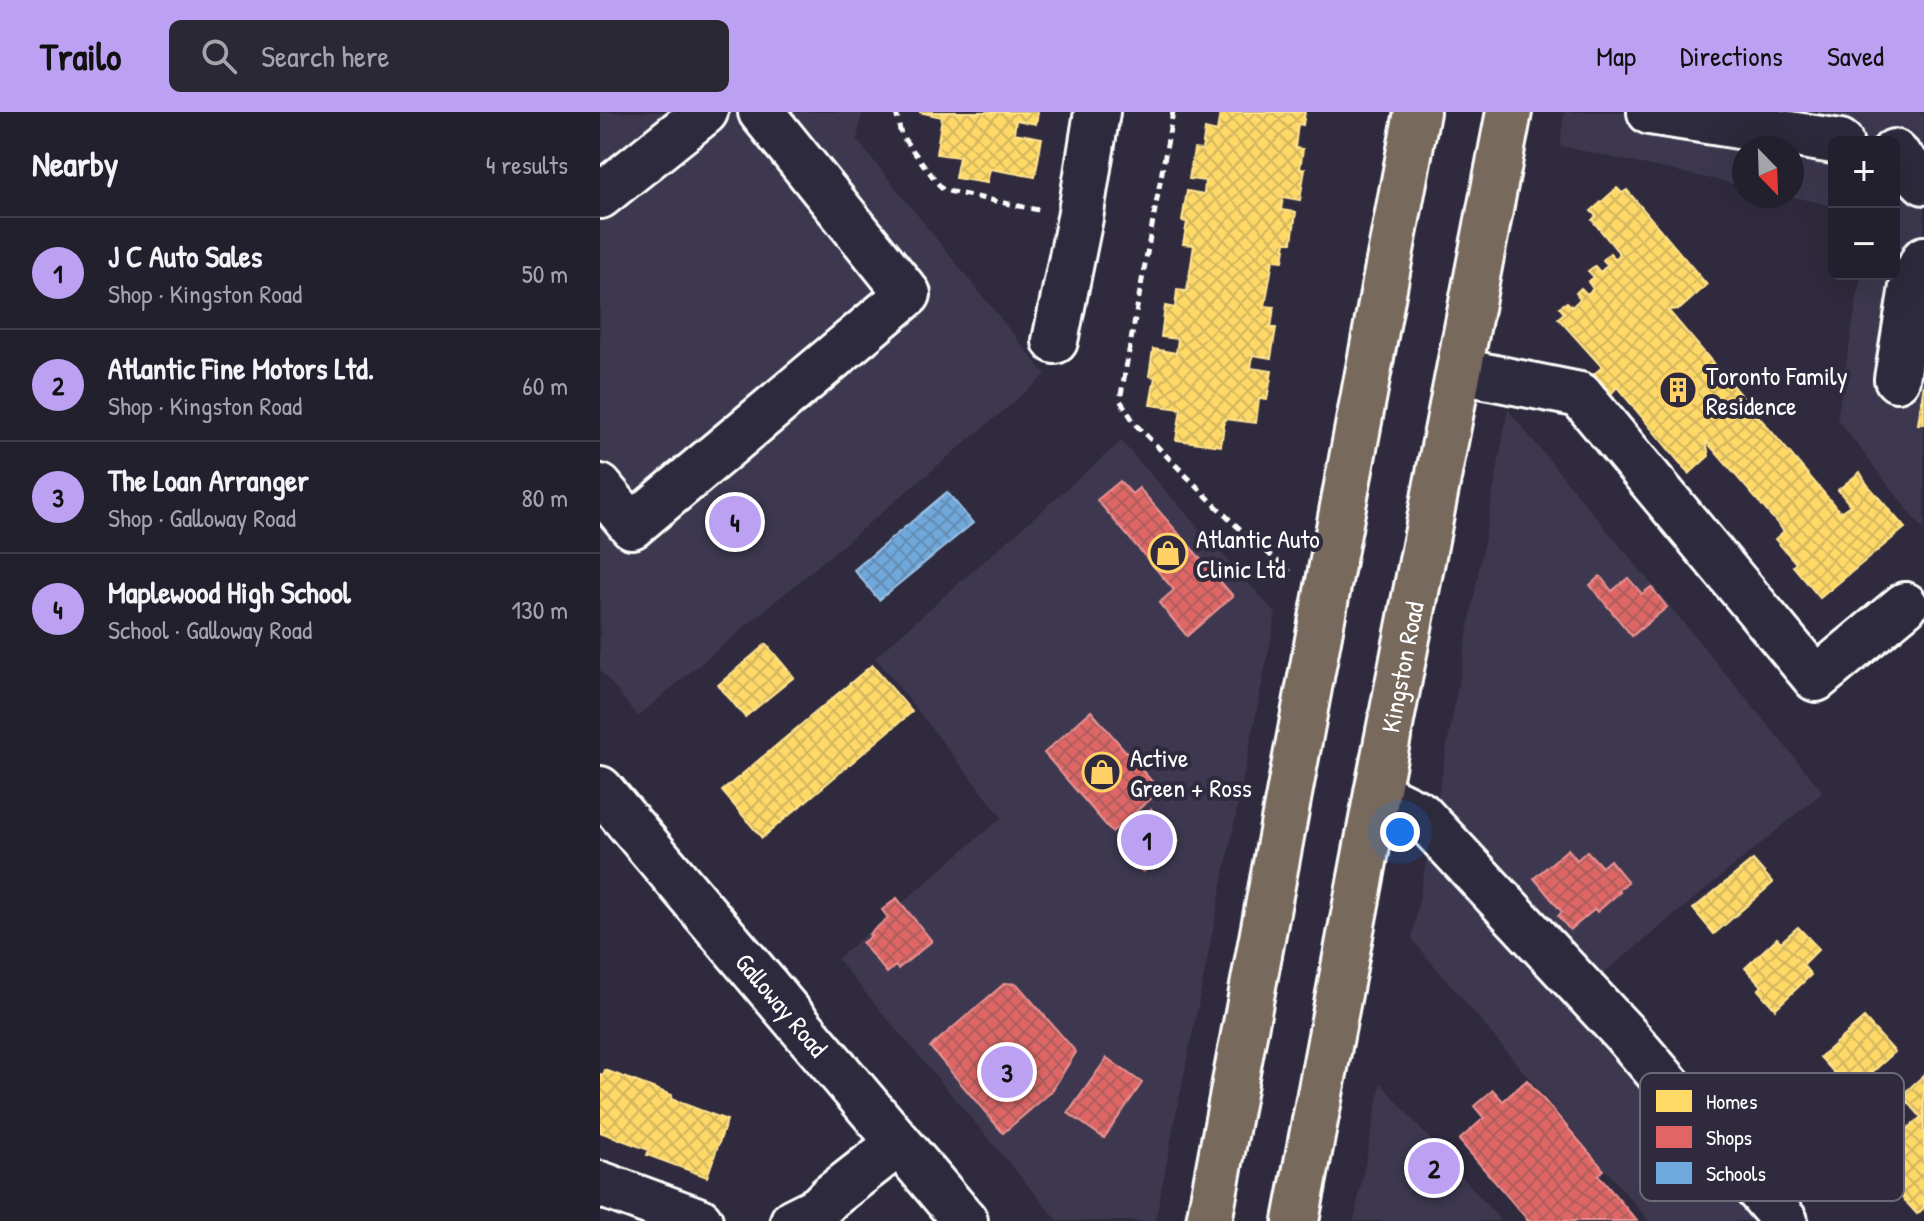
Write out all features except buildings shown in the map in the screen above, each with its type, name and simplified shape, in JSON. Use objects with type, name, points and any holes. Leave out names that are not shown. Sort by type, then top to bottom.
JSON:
[{"type":"main road","points":[[1209,1221],[1417,112]]},
{"type":"main road","name":"Kingston Road","points":[[1296,1221],[1509,112]]},
{"type":"street","points":[[600,196],[705,112]]},
{"type":"street","points":[[600,487],[632,526],[908,294],[761,112]]},
{"type":"street","points":[[1055,341],[1080,218],[1097,112]]},
{"type":"street","points":[[1650,112],[1828,140]]},
{"type":"street","points":[[1900,158],[1924,182]]},
{"type":"street","points":[[1897,379],[1913,281],[1924,259]]},
{"type":"street","points":[[1460,371],[1580,395],[1816,679],[1905,605]]},
{"type":"street","name":"Galloway Road","points":[[600,789],[965,1221]]},
{"type":"street","points":[[1377,793],[1420,814],[1658,1073]]},
{"type":"street","points":[[793,1221],[819,1208],[837,1209],[899,1143]]},
{"type":"street","points":[[600,1184],[700,1221]]},
{"type":"street","points":[[1768,1201],[1785,1221]]},
{"type":"path","points":[[896,112],[901,135],[943,190],[1045,211]]},
{"type":"path","points":[[1173,112],[1120,400],[1136,425],[1231,521],[1297,578]]},
{"type":"shaded area","points":[[600,112],[862,112],[857,140],[1046,375],[638,716],[600,670]]},
{"type":"shaded area","points":[[1564,112],[1924,112],[1924,531],[1837,419],[1860,280],[1900,280],[1900,136],[1828,136],[1828,205],[1804,199],[1804,136],[1732,136],[1732,183],[1560,146]]},
{"type":"shaded area","points":[[1508,410],[1823,792],[1591,984],[1656,1073],[1640,1073],[1640,1201],[1750,1201],[1765,1221],[1649,1221],[1412,939]]},
{"type":"shaded area","points":[[1121,441],[1276,614],[1155,1221],[1058,1221],[837,959],[1002,817],[875,657]]},
{"type":"shaded area","points":[[1381,1083],[1501,1221],[1354,1221]]},
{"type":"place","name":"Toronto Family Residence","points":[[1678,390]]},
{"type":"place","name":"Maplewood High School","points":[[735,522]]},
{"type":"place","name":"Atlantic Auto Clinic Ltd","points":[[1168,553]]},
{"type":"place","name":"Active Green + Ross","points":[[1102,772]]},
{"type":"place","name":"J C Auto Sales","points":[[1147,840]]},
{"type":"place","name":"The Loan Arranger","points":[[1007,1072]]},
{"type":"place","name":"Atlantic Fine Motors Ltd.","points":[[1434,1168]]}]
